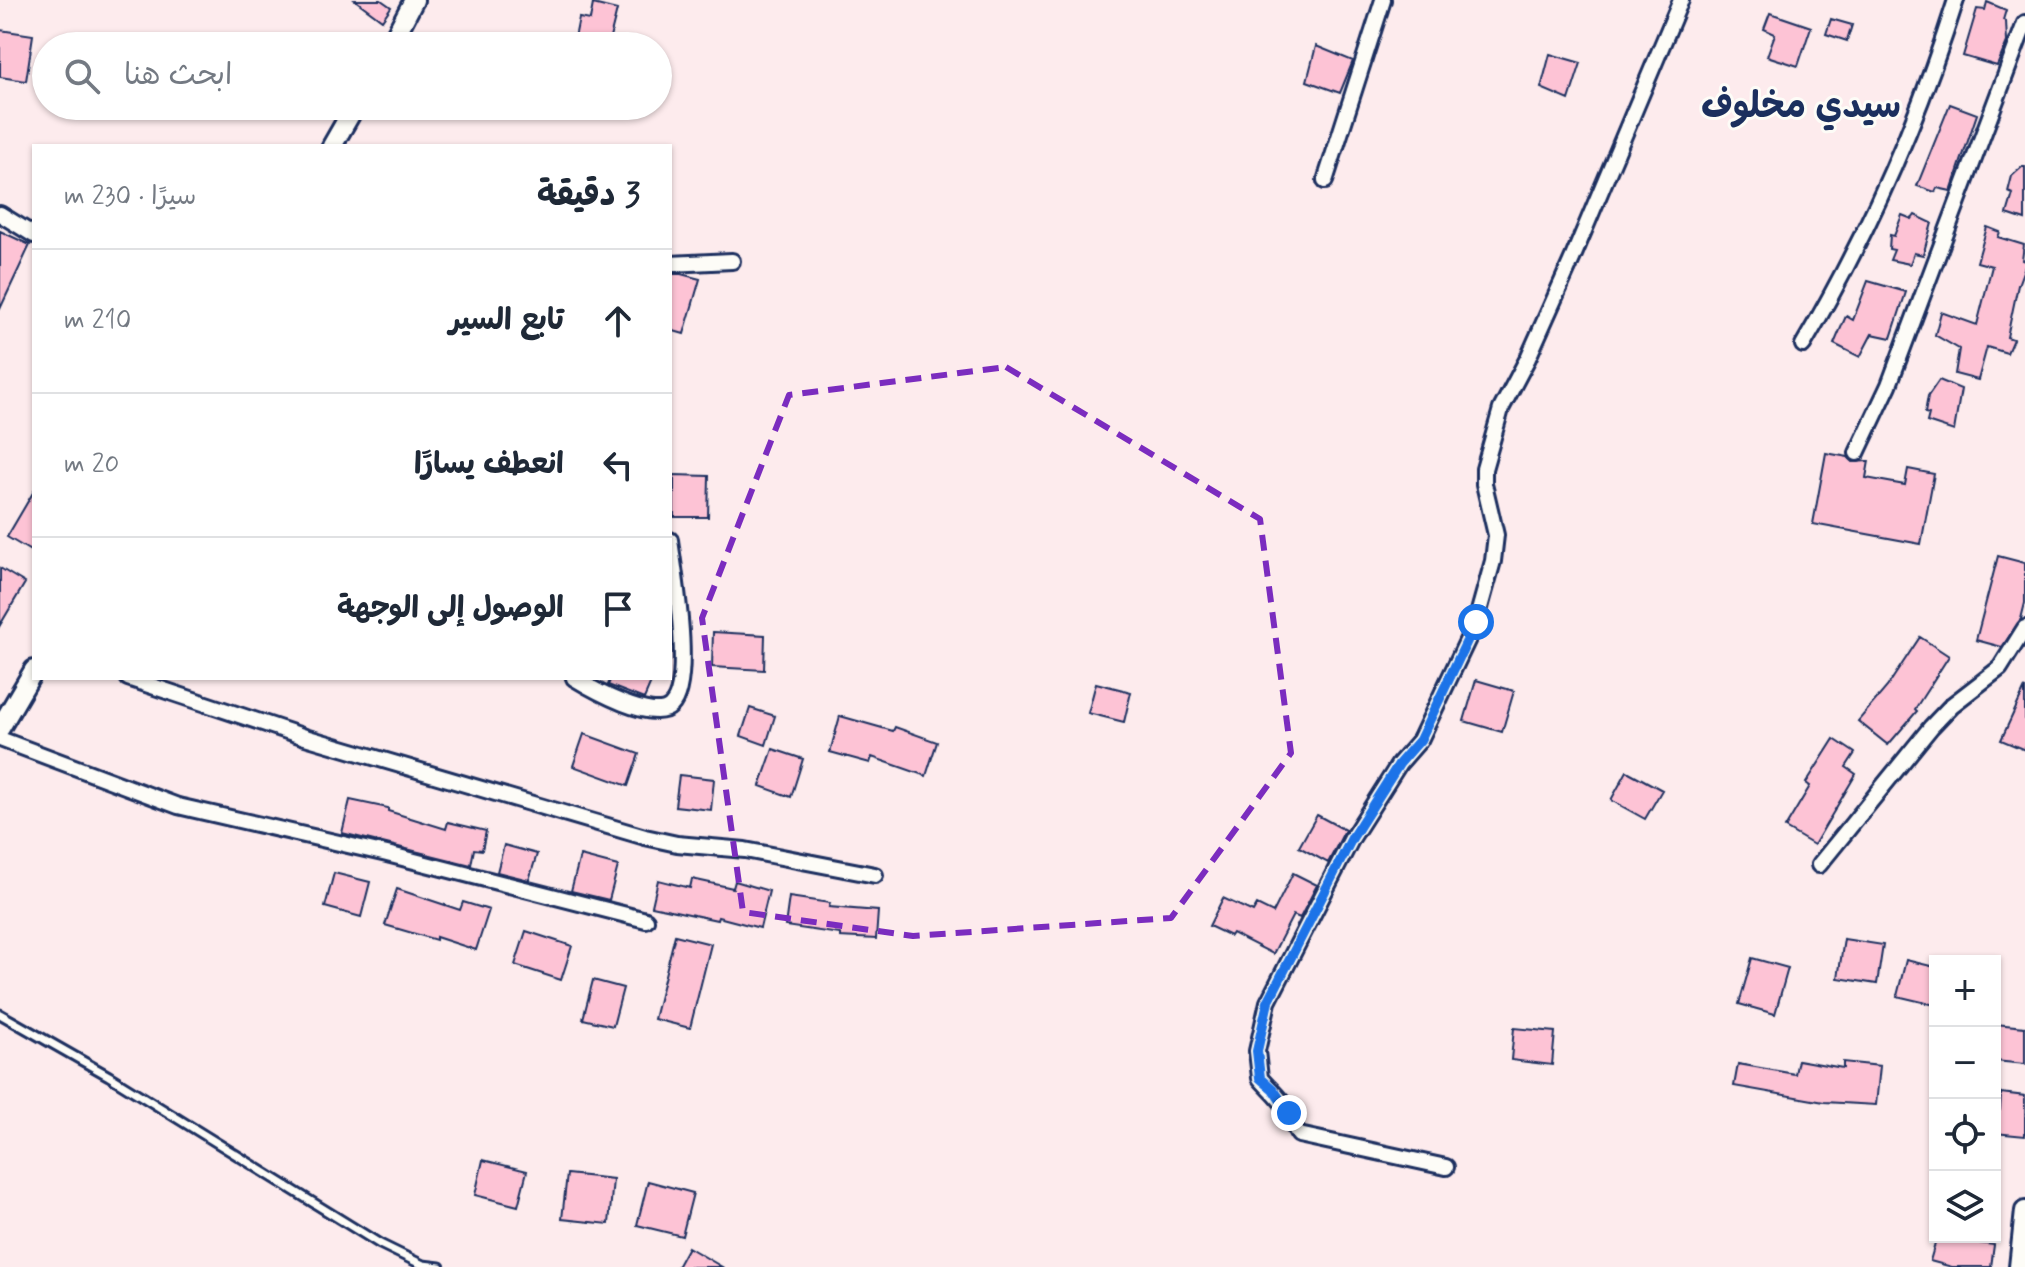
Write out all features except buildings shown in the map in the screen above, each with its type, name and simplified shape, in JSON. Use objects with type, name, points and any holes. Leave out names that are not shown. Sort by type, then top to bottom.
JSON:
[{"type":"street","points":[[397,32],[414,0]]},
{"type":"street","points":[[1325,181],[1383,0]]},
{"type":"street","points":[[1446,1167],[1299,1135],[1273,1089],[1260,1078],[1257,1051],[1268,1002],[1352,838],[1391,776],[1420,740],[1476,622],[1495,548],[1496,535],[1484,484],[1484,469],[1501,409],[1528,358],[1573,257],[1681,0]]},
{"type":"street","points":[[1803,345],[1840,282],[1876,210],[1956,0]]},
{"type":"street","points":[[1857,453],[1889,385],[2025,23]]},
{"type":"street","points":[[333,144],[347,120]]},
{"type":"street","points":[[0,214],[32,234]]},
{"type":"street","points":[[672,264],[732,261]]},
{"type":"street","points":[[577,680],[639,708],[658,712],[671,707],[676,697],[681,664],[682,630],[672,555]]},
{"type":"street","points":[[1819,865],[1931,727],[1952,705],[2000,668],[2025,628]]},
{"type":"street","points":[[0,728],[32,673]]},
{"type":"street","points":[[134,680],[305,737],[645,837],[677,844],[745,850],[875,875]]},
{"type":"street","points":[[0,739],[178,806],[387,854],[646,920]]},
{"type":"street","points":[[2019,1267],[2025,1211]]},
{"type":"lane","points":[[0,1014],[109,1076],[380,1244],[423,1265],[440,1267]]},
{"type":"highlighted area","points":[[1006,367],[1260,519],[1291,753],[1171,918],[913,936],[743,912],[702,618],[789,395]]},
{"type":"district","name":"سيدي مخلوف","points":[[1801,107]]},
{"type":"route","points":[[1289,1113],[1273,1089],[1260,1078],[1257,1051],[1268,1002],[1352,838],[1399,764],[1420,740],[1476,622]]}]
